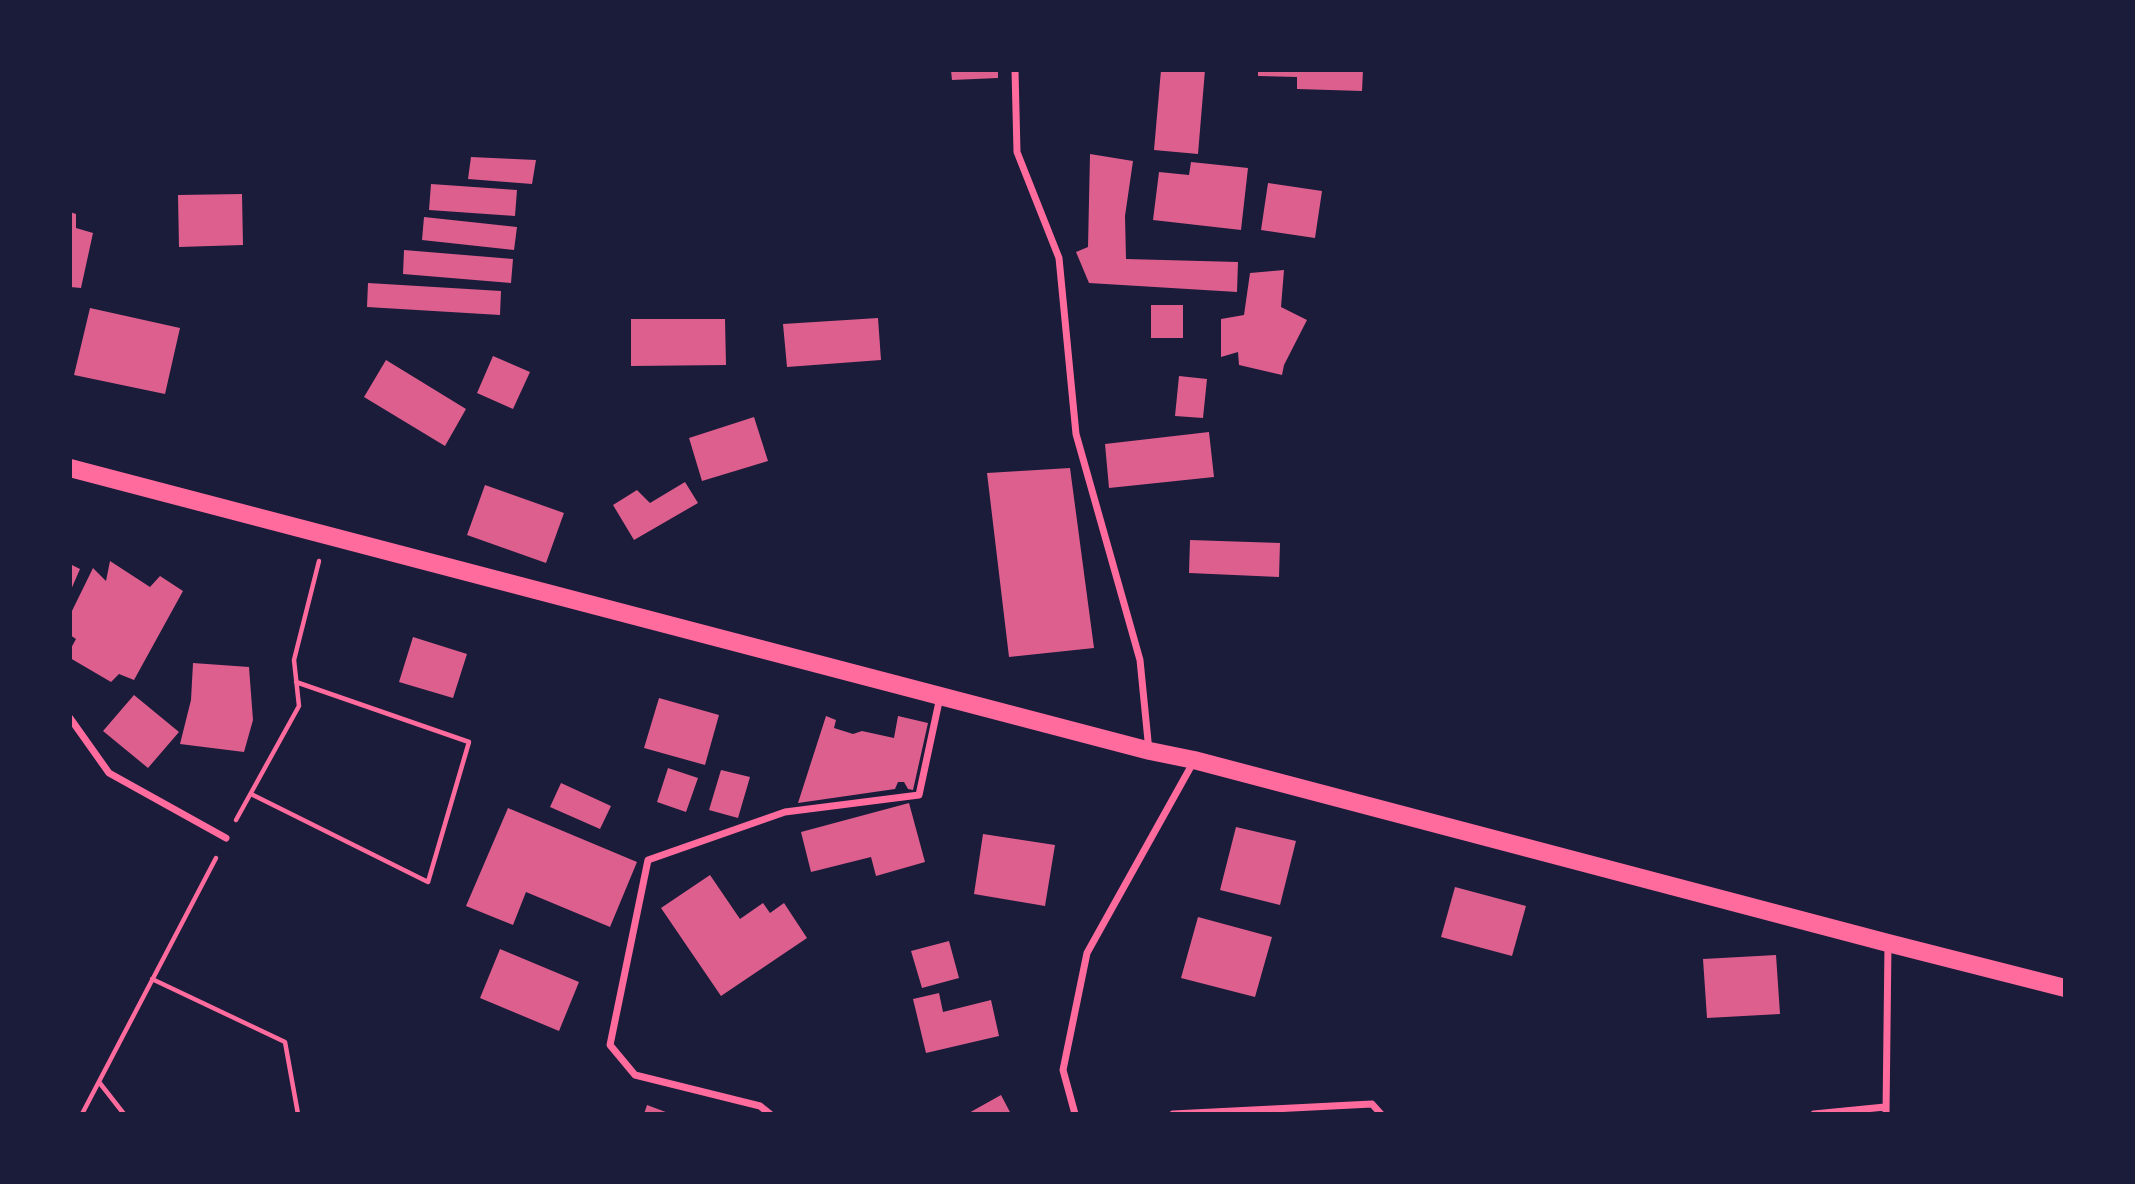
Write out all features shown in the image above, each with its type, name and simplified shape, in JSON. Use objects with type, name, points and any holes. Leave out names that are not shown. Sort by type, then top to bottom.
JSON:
[{"type":"main road","points":[[70,468],[940,697],[1194,760],[2065,988]]},
{"type":"street","points":[[1015,70],[1017,152],[1059,258],[1076,434],[1140,660],[1150,751]]},
{"type":"street","points":[[770,1114],[760,1106],[635,1075],[610,1045],[648,860],[785,812],[919,795],[940,697]]},
{"type":"street","points":[[70,718],[109,773],[226,838]]},
{"type":"street","points":[[1075,1114],[1063,1070],[1087,953],[1194,760]]},
{"type":"street","points":[[1814,1114],[1886,1110],[1888,943]]},
{"type":"street","points":[[1172,1114],[1372,1104],[1381,1114]]},
{"type":"path","points":[[251,794],[428,882],[469,742],[296,682]]},
{"type":"path","points":[[152,979],[285,1042],[298,1114]]},
{"type":"path","points":[[99,1082],[124,1114]]},
{"type":"building","points":[[951,70],[998,70],[998,78],[952,80]]},
{"type":"building","points":[[1161,70],[1205,70],[1198,154],[1154,150]]},
{"type":"building","points":[[1258,70],[1363,70],[1362,91],[1297,89],[1297,77],[1258,76]]},
{"type":"building","points":[[1090,154],[1133,161],[1125,216],[1126,259],[1238,262],[1237,292],[1089,283],[1076,252],[1088,247]]},
{"type":"building","points":[[471,157],[536,160],[532,184],[468,179]]},
{"type":"building","points":[[1191,162],[1248,168],[1241,230],[1153,220],[1159,172],[1189,175]]},
{"type":"building","points":[[1268,183],[1322,191],[1315,238],[1261,230]]},
{"type":"building","points":[[431,184],[517,190],[515,216],[429,210]]},
{"type":"building","points":[[242,194],[243,245],[179,247],[178,195]]},
{"type":"building","points":[[70,212],[76,214],[76,228],[93,233],[81,288],[70,287]]},
{"type":"building","points":[[424,217],[517,227],[514,250],[422,240]]},
{"type":"building","points":[[404,250],[513,259],[511,283],[403,274]]},
{"type":"building","points":[[1284,270],[1281,307],[1307,320],[1284,365],[1282,375],[1239,365],[1238,352],[1221,357],[1221,319],[1244,315],[1250,273]]},
{"type":"building","points":[[368,283],[501,291],[500,315],[367,307]]},
{"type":"building","points":[[1151,305],[1183,305],[1183,338],[1151,338]]},
{"type":"building","points":[[90,308],[180,328],[165,394],[74,375]]},
{"type":"building","points":[[878,318],[881,360],[787,367],[783,324]]},
{"type":"building","points":[[631,319],[725,319],[726,365],[631,366]]},
{"type":"building","points":[[493,356],[530,372],[513,409],[477,393]]},
{"type":"building","points":[[386,360],[466,409],[445,446],[364,397]]},
{"type":"building","points":[[1179,376],[1207,379],[1203,418],[1175,416]]},
{"type":"building","points":[[754,417],[768,461],[702,481],[689,438]]},
{"type":"building","points":[[1209,432],[1214,477],[1109,488],[1105,444]]},
{"type":"building","points":[[1070,468],[1094,648],[1009,657],[987,473]]},
{"type":"building","points":[[685,482],[698,503],[634,540],[613,505],[637,490],[650,503]]},
{"type":"building","points":[[485,485],[564,513],[546,563],[467,535]]},
{"type":"building","points":[[1190,540],[1280,543],[1279,577],[1189,573]]},
{"type":"building","points":[[110,561],[150,587],[160,576],[183,591],[134,680],[119,674],[111,682],[70,658],[70,650],[76,639],[70,635],[70,615],[93,568],[106,581]]},
{"type":"building","points":[[70,564],[80,569],[70,592]]},
{"type":"building","points":[[413,637],[467,654],[453,698],[399,682]]},
{"type":"building","points":[[193,663],[249,667],[253,720],[244,752],[180,744],[191,700]]},
{"type":"building","points":[[134,695],[179,732],[148,768],[103,731]]},
{"type":"building","points":[[659,698],[719,715],[705,765],[644,748]]},
{"type":"building","points":[[826,716],[836,720],[834,728],[853,734],[862,731],[894,738],[898,716],[928,723],[913,790],[908,789],[904,782],[898,782],[895,789],[798,803]]},
{"type":"building","points":[[668,768],[698,778],[686,812],[657,802]]},
{"type":"building","points":[[721,770],[750,777],[738,818],[709,810]]},
{"type":"building","points":[[561,783],[611,806],[600,829],[550,807]]},
{"type":"building","points":[[909,803],[925,862],[876,876],[871,857],[811,872],[801,832]]},
{"type":"building","points":[[508,808],[637,862],[610,927],[526,892],[513,925],[466,906]]},
{"type":"building","points":[[1236,827],[1296,841],[1280,905],[1220,890]]},
{"type":"building","points":[[983,834],[1055,845],[1045,906],[974,894]]},
{"type":"building","points":[[710,875],[740,919],[763,903],[770,913],[784,903],[807,938],[721,996],[661,908]]},
{"type":"building","points":[[1455,887],[1526,906],[1512,956],[1441,937]]},
{"type":"building","points":[[1198,917],[1272,937],[1255,997],[1181,978]]},
{"type":"building","points":[[949,941],[959,978],[922,988],[911,951]]},
{"type":"building","points":[[500,949],[579,982],[559,1031],[480,998]]},
{"type":"building","points":[[1776,955],[1780,1014],[1707,1018],[1703,959]]},
{"type":"building","points":[[939,993],[943,1012],[991,1000],[999,1036],[926,1053],[913,999]]},
{"type":"building","points":[[1001,1095],[1011,1114],[967,1114]]},
{"type":"building","points":[[647,1105],[671,1114],[644,1114]]}]
